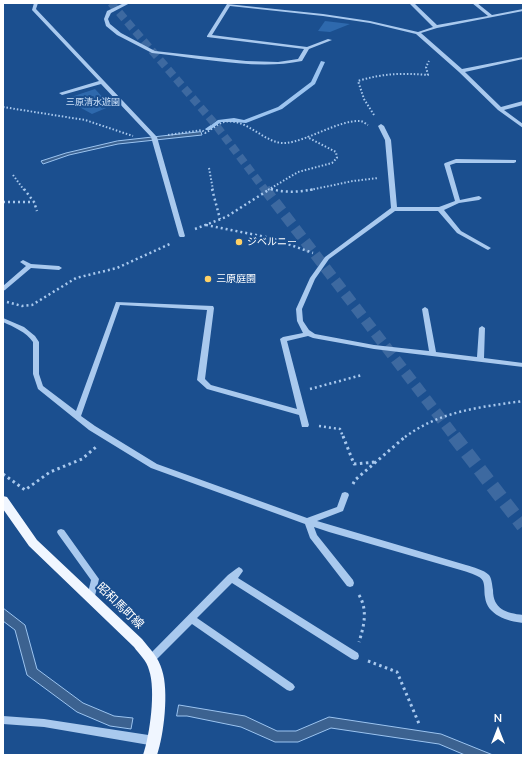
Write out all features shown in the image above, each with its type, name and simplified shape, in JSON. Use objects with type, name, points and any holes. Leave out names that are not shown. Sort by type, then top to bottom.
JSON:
[{"type":"main road","name":"昭和馬町線","points":[[3,500],[33,543],[138,643],[151,659],[156,670],[158,702],[155,741],[150,755]]},
{"type":"street","points":[[36,3],[34,9],[152,135],[182,236]]},
{"type":"street","points":[[128,3],[109,12],[106,15],[106,22],[119,34],[154,52],[246,62],[278,63],[300,60],[307,48]]},
{"type":"street","points":[[411,3],[436,27]]},
{"type":"street","points":[[474,3],[491,16]]},
{"type":"street","points":[[330,40],[307,48],[209,36],[229,5],[323,15],[370,22],[418,33],[461,71],[500,109],[523,126]]},
{"type":"street","points":[[418,33],[436,27],[523,10]]},
{"type":"street","points":[[461,71],[523,58]]},
{"type":"street","points":[[62,93],[102,82]]},
{"type":"street","points":[[500,109],[523,103]]},
{"type":"street","points":[[381,126],[388,140],[394,209]]},
{"type":"street","points":[[458,202],[447,164],[456,161],[514,161]]},
{"type":"street","points":[[309,334],[300,320],[299,309],[312,279],[327,258],[394,209],[440,210],[458,202],[479,198]]},
{"type":"street","points":[[440,210],[459,232],[488,248]]},
{"type":"street","points":[[23,262],[30,266],[59,268]]},
{"type":"street","points":[[3,289],[30,266]]},
{"type":"street","points":[[77,417],[118,303],[211,308],[201,380],[209,387],[302,413]]},
{"type":"street","points":[[425,309],[433,354]]},
{"type":"street","points":[[3,320],[16,324],[34,338],[37,349],[36,374],[40,387],[77,417],[107,438],[154,466],[329,529],[466,568],[487,579],[490,600],[493,608],[501,613],[523,619]]},
{"type":"street","points":[[480,359],[482,328]]},
{"type":"street","points":[[305,425],[283,339],[309,334],[374,347],[523,364]]},
{"type":"street","points":[[308,521],[340,509],[345,495]]},
{"type":"street","points":[[308,521],[313,536],[350,583]]},
{"type":"street","points":[[61,532],[95,579],[91,597]]},
{"type":"street","points":[[151,659],[239,571]]},
{"type":"street","points":[[231,578],[355,656]]},
{"type":"street","points":[[191,619],[290,687]]},
{"type":"street","points":[[3,720],[44,723],[155,741]]},
{"type":"path","points":[[381,126],[364,99],[358,82],[378,75],[398,73],[428,75],[426,67],[431,56]]},
{"type":"path","points":[[3,107],[44,112],[91,122],[113,127],[136,137],[202,130],[205,133],[223,122],[234,122],[277,142],[286,143],[336,126],[355,122],[361,121],[369,126],[381,126]]},
{"type":"path","points":[[3,300],[17,306],[32,306],[76,278],[117,268],[167,247],[182,236],[226,217],[270,188],[298,172],[332,163],[337,158],[336,152],[307,137]]},
{"type":"path","points":[[209,168],[209,175],[220,219]]},
{"type":"path","points":[[13,175],[34,202],[37,211]]},
{"type":"path","points":[[270,188],[277,191],[288,192],[342,184],[369,178],[392,178]]},
{"type":"path","points":[[3,202],[34,202]]},
{"type":"path","points":[[205,225],[271,238],[327,258]]},
{"type":"path","points":[[296,392],[362,375]]},
{"type":"path","points":[[345,495],[355,480],[402,439],[431,420],[454,413],[523,401]]},
{"type":"path","points":[[305,425],[340,429],[354,464],[376,462]]},
{"type":"path","points":[[3,474],[10,481],[25,490],[50,472],[82,459],[107,438]]},
{"type":"path","points":[[350,583],[363,601],[365,624],[355,656],[397,672],[420,726]]},
{"type":"green space","points":[[325,21],[350,24],[330,32],[318,31]]},
{"type":"green space","name":"三原清水遊園","points":[[95,89],[111,106],[92,114],[65,99]]},
{"type":"shaded area","points":[[201,132],[202,135],[118,144],[69,155],[43,164],[41,161],[66,153],[117,141]]},
{"type":"shaded area","points":[[3,608],[25,625],[37,669],[83,703],[114,716],[133,718],[131,729],[110,726],[77,712],[27,675],[15,630],[3,621]]},
{"type":"shaded area","points":[[179,705],[245,716],[277,731],[296,731],[329,717],[441,734],[493,755],[465,755],[439,744],[331,728],[298,742],[275,742],[241,727],[187,716],[177,716]]},
{"type":"waterway","points":[[208,129],[220,121],[234,120],[244,122],[280,108],[313,83],[323,62]]},
{"type":"tunnel","points":[[111,3],[215,124],[265,190]]},
{"type":"tunnel","points":[[265,189],[455,437]]},
{"type":"tunnel","points":[[454,436],[523,526]]},
{"type":"place","name":"ジベルニー","points":[[239,242]]},
{"type":"place","name":"三原庭園","points":[[208,279]]}]
